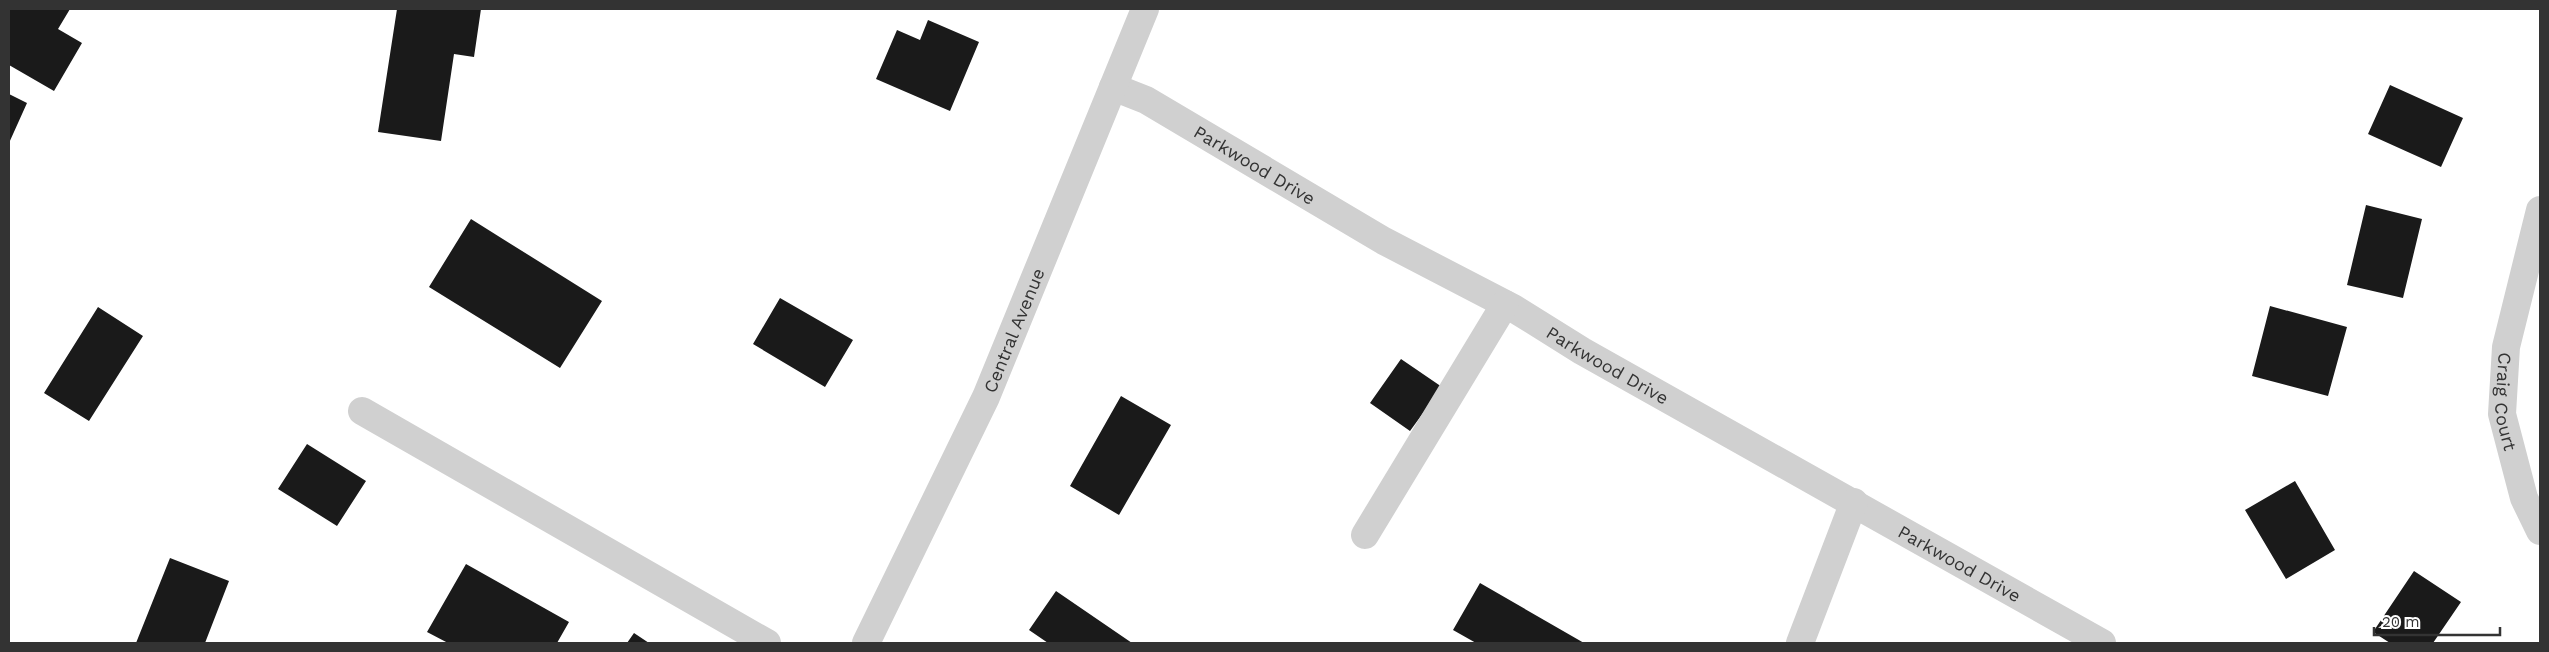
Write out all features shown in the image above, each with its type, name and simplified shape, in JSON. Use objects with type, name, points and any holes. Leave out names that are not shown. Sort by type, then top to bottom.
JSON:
[{"type":"street","name":"Central Avenue","points":[[866,643],[986,396],[1145,9]]},
{"type":"street","name":"Parkwood Drive","points":[[1113,87],[1146,100],[1384,241],[1504,304],[1582,351],[1854,502],[2102,643]]},
{"type":"street","name":"Craig Court","points":[[2540,210],[2506,347],[2502,414],[2524,498],[2540,531]]},
{"type":"street","points":[[1366,535],[1504,304]]},
{"type":"street","points":[[362,412],[767,643]]},
{"type":"street","points":[[1800,643],[1854,502]]},
{"type":"building","points":[[9,9],[70,9],[58,29],[82,43],[54,91],[9,65]]},
{"type":"building","points":[[397,9],[481,9],[474,57],[454,54],[441,141],[378,132]]},
{"type":"building","points":[[928,20],[979,42],[950,111],[876,79],[897,30],[920,40]]},
{"type":"building","points":[[2390,85],[2463,118],[2441,167],[2368,134]]},
{"type":"building","points":[[9,94],[27,103],[9,143]]},
{"type":"building","points":[[2366,205],[2422,219],[2403,298],[2347,285]]},
{"type":"building","points":[[471,219],[602,301],[560,368],[429,287]]},
{"type":"building","points":[[780,298],[853,340],[825,387],[753,344]]},
{"type":"building","points":[[2270,306],[2347,327],[2328,396],[2252,376]]},
{"type":"building","points":[[98,307],[143,336],[89,421],[44,393]]},
{"type":"building","points":[[1401,359],[1442,387],[1410,431],[1370,403]]},
{"type":"building","points":[[1121,396],[1171,425],[1119,515],[1070,486]]},
{"type":"building","points":[[307,444],[366,481],[337,526],[278,489]]},
{"type":"building","points":[[2295,481],[2335,550],[2286,579],[2245,510]]},
{"type":"building","points":[[170,558],[229,581],[205,643],[136,643]]},
{"type":"building","points":[[466,564],[569,622],[557,643],[448,643],[427,632]]},
{"type":"building","points":[[2414,571],[2461,602],[2433,643],[2390,643],[2373,632]]},
{"type":"building","points":[[1480,583],[1584,643],[1476,643],[1453,630]]},
{"type":"building","points":[[1056,591],[1132,643],[1048,643],[1029,630]]},
{"type":"building","points":[[634,633],[649,643],[627,643]]}]
